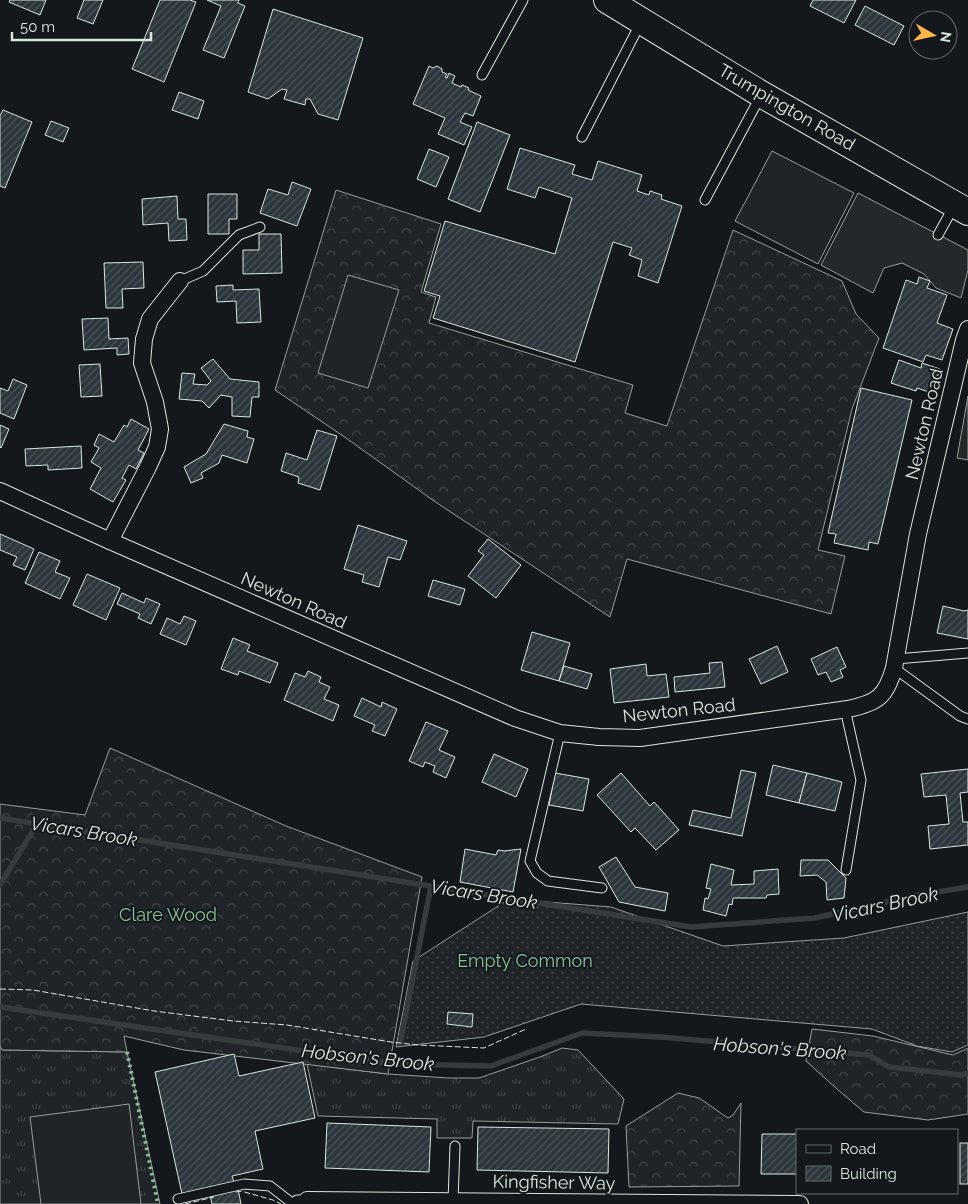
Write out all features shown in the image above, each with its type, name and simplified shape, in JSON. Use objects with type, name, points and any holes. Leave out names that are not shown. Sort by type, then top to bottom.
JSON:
[{"type":"main road","name":"Trumpington Road","points":[[607,0],[762,94],[961,208]]},
{"type":"street","points":[[110,541],[157,447],[160,428],[155,402],[142,363],[144,339],[150,319],[180,281]]},
{"type":"street","name":"Newton Road","points":[[0,491],[515,718],[560,733],[640,738],[845,709],[875,701],[884,693],[890,682],[918,534],[968,329]]},
{"type":"street","name":"Kingfisher Way","points":[[307,1202],[453,1201],[800,1204]]},
{"type":"lane","points":[[482,75],[523,0]]},
{"type":"lane","points":[[582,137],[641,21]]},
{"type":"lane","points":[[705,200],[762,94]]},
{"type":"lane","points":[[938,235],[961,208]]},
{"type":"lane","points":[[180,281],[203,272],[239,235],[260,227]]},
{"type":"lane","points":[[895,663],[968,654]]},
{"type":"lane","points":[[895,663],[960,716],[968,719]]},
{"type":"lane","points":[[845,709],[861,780],[846,870]]},
{"type":"lane","points":[[560,733],[530,861],[537,873],[548,881],[602,888]]},
{"type":"lane","points":[[453,1201],[455,1146]]},
{"type":"lane","points":[[178,1199],[244,1184],[270,1186],[292,1203],[297,1200],[307,1202]]},
{"type":"green space","points":[[772,151],[854,193],[818,264],[735,221]]},
{"type":"green space","points":[[336,190],[441,224],[421,292],[436,297],[429,323],[633,385],[625,413],[667,426],[733,230],[842,281],[856,314],[879,338],[852,409],[818,550],[845,556],[831,614],[627,559],[610,617],[434,501],[275,390]]},
{"type":"green space","points":[[348,275],[399,290],[368,388],[318,373]]},
{"type":"green space","name":"Clare Wood","points":[[110,748],[286,826],[422,877],[388,1074],[184,1050],[124,1036],[127,1052],[2,1050],[0,1046],[0,804],[85,815]]},
{"type":"green space","name":"Empty Common","points":[[509,899],[611,907],[723,946],[844,938],[968,912],[968,1045],[952,1052],[917,1046],[872,1029],[581,1004],[484,1037],[396,1047],[413,961]]},
{"type":"green space","points":[[812,1029],[873,1036],[953,1055],[968,1048],[968,1114],[928,1120],[864,1112],[806,1061]]},
{"type":"green space","points":[[0,1046],[3,1050],[127,1052],[160,1204],[0,1204]]},
{"type":"green space","points":[[562,1048],[578,1050],[624,1099],[618,1124],[473,1121],[472,1138],[437,1138],[437,1119],[318,1116],[307,1064],[388,1074],[479,1078]]},
{"type":"green space","points":[[678,1093],[699,1098],[728,1118],[733,1115],[741,1103],[739,1186],[629,1187],[626,1126]]},
{"type":"green space","points":[[129,1104],[141,1204],[41,1204],[30,1117]]},
{"type":"shaded area","points":[[858,193],[968,250],[968,270],[961,298],[936,288],[924,274],[902,263],[884,268],[873,293],[821,265]]},
{"type":"shaded area","points":[[968,396],[968,460],[957,458]]},
{"type":"building","points":[[10,0],[46,0],[40,15],[9,2]]},
{"type":"building","points":[[84,0],[103,0],[93,24],[77,18]]},
{"type":"building","points":[[160,0],[190,0],[196,2],[164,82],[132,69]]},
{"type":"building","points":[[207,0],[239,0],[238,3],[245,6],[224,58],[203,50],[221,6]]},
{"type":"building","points":[[813,0],[856,0],[844,23],[810,6]]},
{"type":"building","points":[[865,6],[904,26],[894,45],[855,25]]},
{"type":"building","points":[[273,9],[363,38],[338,120],[318,114],[310,99],[306,99],[305,105],[284,99],[287,90],[282,89],[268,99],[248,92]]},
{"type":"building","points":[[429,66],[433,68],[437,66],[442,69],[442,72],[447,74],[445,77],[447,78],[449,73],[455,76],[452,83],[469,88],[468,90],[481,96],[473,116],[465,113],[460,122],[472,127],[464,145],[438,134],[445,118],[413,104]]},
{"type":"building","points":[[179,92],[204,101],[198,119],[172,110]]},
{"type":"building","points":[[3,110],[32,122],[5,188],[0,186],[0,116]]},
{"type":"building","points":[[51,121],[69,128],[63,142],[45,135]]},
{"type":"building","points":[[477,122],[510,135],[480,212],[448,199]]},
{"type":"building","points":[[520,148],[575,165],[572,174],[592,180],[598,161],[642,175],[637,191],[649,195],[650,191],[662,195],[661,199],[682,206],[658,283],[638,276],[642,260],[629,255],[632,248],[613,242],[575,362],[433,318],[440,296],[424,291],[445,221],[555,254],[572,198],[539,187],[535,198],[507,189]]},
{"type":"building","points":[[429,149],[449,157],[436,187],[417,179]]},
{"type":"building","points":[[292,182],[311,189],[297,226],[260,213],[268,189],[288,195]]},
{"type":"building","points":[[208,194],[237,194],[237,219],[229,219],[229,234],[208,234]]},
{"type":"building","points":[[177,196],[178,219],[186,219],[187,240],[169,241],[168,223],[143,225],[142,199]]},
{"type":"building","points":[[259,234],[281,234],[282,273],[243,274],[243,250],[259,250]]},
{"type":"building","points":[[143,262],[144,288],[122,289],[123,308],[106,308],[104,263]]},
{"type":"building","points":[[919,277],[930,281],[927,288],[947,295],[937,323],[953,329],[942,360],[926,355],[923,362],[883,348],[906,280],[917,284]]},
{"type":"building","points":[[233,285],[233,290],[259,289],[261,322],[237,323],[236,301],[217,302],[216,286]]},
{"type":"building","points":[[108,318],[109,339],[128,338],[129,354],[117,355],[117,348],[84,350],[82,319]]},
{"type":"building","points":[[213,359],[230,379],[259,382],[259,397],[252,397],[250,417],[232,416],[232,397],[221,395],[209,408],[202,401],[179,399],[182,373],[195,374],[193,384],[207,385],[211,381],[201,368]]},
{"type":"building","points":[[899,360],[921,368],[922,363],[940,369],[932,393],[917,388],[916,391],[891,383]]},
{"type":"building","points":[[100,364],[102,396],[81,397],[79,365]]},
{"type":"building","points":[[13,379],[27,385],[14,419],[0,413],[0,388],[8,391]]},
{"type":"building","points":[[861,388],[912,400],[878,544],[869,542],[868,550],[834,543],[836,534],[828,533]]},
{"type":"building","points":[[131,419],[149,429],[138,450],[144,453],[136,469],[129,465],[122,478],[126,480],[113,502],[90,489],[101,468],[91,462],[99,448],[94,445],[99,434],[114,442],[124,425],[127,427]]},
{"type":"building","points":[[224,424],[248,431],[247,437],[254,439],[247,463],[222,455],[219,463],[201,473],[203,478],[191,483],[184,467],[206,454]]},
{"type":"building","points":[[0,425],[9,429],[1,448],[0,447]]},
{"type":"building","points":[[317,430],[337,436],[320,490],[298,483],[299,477],[281,471],[286,453],[307,460]]},
{"type":"building","points":[[81,446],[82,468],[48,470],[48,465],[26,466],[25,449]]},
{"type":"building","points":[[358,525],[407,541],[400,560],[388,557],[379,587],[362,582],[364,575],[344,569]]},
{"type":"building","points":[[0,534],[34,549],[25,570],[13,565],[17,557],[0,550]]},
{"type":"building","points":[[488,539],[521,565],[496,598],[468,576],[484,555],[478,551]]},
{"type":"building","points":[[39,552],[60,561],[55,572],[70,578],[60,599],[25,583]]},
{"type":"building","points":[[87,574],[120,588],[106,620],[73,605]]},
{"type":"building","points":[[433,580],[465,589],[460,605],[428,596]]},
{"type":"building","points":[[122,593],[144,603],[146,598],[160,604],[151,624],[138,618],[140,614],[117,604]]},
{"type":"building","points":[[943,606],[964,611],[968,610],[968,639],[937,633]]},
{"type":"building","points":[[184,616],[196,621],[186,645],[160,634],[167,618],[180,624]]},
{"type":"building","points":[[532,632],[570,643],[559,681],[521,670]]},
{"type":"building","points":[[233,638],[250,645],[247,651],[278,663],[270,683],[239,671],[238,675],[221,669]]},
{"type":"building","points":[[777,646],[788,672],[761,684],[749,659]]},
{"type":"building","points":[[837,647],[846,667],[840,670],[843,677],[831,682],[826,672],[818,675],[811,659]]},
{"type":"building","points":[[722,662],[725,687],[675,692],[674,677],[710,673],[709,663]]},
{"type":"building","points":[[646,664],[647,676],[666,674],[669,697],[614,703],[610,669]]},
{"type":"building","points":[[564,666],[592,674],[587,689],[559,681]]},
{"type":"building","points":[[308,671],[321,677],[319,682],[330,687],[324,699],[339,705],[333,721],[284,700],[295,673],[305,677]]},
{"type":"building","points":[[362,698],[381,707],[382,702],[397,709],[385,736],[372,731],[375,725],[354,716]]},
{"type":"building","points":[[426,722],[448,731],[439,750],[455,757],[446,778],[433,772],[435,766],[425,762],[423,767],[409,761]]},
{"type":"building","points":[[494,754],[528,769],[516,797],[482,782]]},
{"type":"building","points":[[773,765],[807,773],[799,803],[766,795]]},
{"type":"building","points":[[968,769],[968,792],[960,793],[963,822],[968,822],[968,845],[930,849],[928,826],[949,824],[946,795],[924,797],[921,774]]},
{"type":"building","points":[[741,770],[756,773],[742,836],[689,825],[693,810],[731,818]]},
{"type":"building","points":[[555,773],[589,779],[583,811],[549,805]]},
{"type":"building","points":[[621,773],[650,806],[654,802],[679,830],[656,850],[635,828],[631,832],[597,795]]},
{"type":"building","points":[[807,773],[842,782],[835,811],[799,803]]},
{"type":"building","points":[[465,849],[496,855],[498,850],[521,849],[513,892],[460,882]]},
{"type":"building","points":[[616,857],[635,887],[668,893],[665,911],[619,902],[599,867]]},
{"type":"building","points":[[801,860],[828,860],[846,878],[844,898],[827,900],[826,882],[817,875],[800,876]]},
{"type":"building","points":[[711,864],[734,870],[731,885],[754,884],[754,871],[778,869],[779,894],[767,895],[766,898],[733,898],[732,905],[729,904],[726,916],[703,910],[705,898],[708,899],[711,889],[706,888]]},
{"type":"building","points":[[448,1012],[473,1014],[472,1027],[447,1024]]},
{"type":"building","points":[[234,1054],[239,1076],[303,1062],[315,1118],[255,1131],[263,1169],[232,1176],[234,1182],[182,1194],[155,1072]]},
{"type":"building","points":[[327,1123],[431,1127],[429,1172],[325,1168]]},
{"type":"building","points":[[478,1127],[609,1129],[608,1173],[477,1170]]},
{"type":"building","points":[[762,1134],[796,1134],[796,1174],[761,1174]]},
{"type":"building","points":[[960,1143],[968,1143],[968,1184],[960,1184]]},
{"type":"building","points":[[238,1189],[241,1204],[212,1204],[210,1195]]},
{"type":"waterway","name":"Vicars Brook","points":[[0,818],[691,927],[815,918],[913,896],[968,887]]},
{"type":"waterway","points":[[0,885],[37,824]]},
{"type":"waterway","points":[[400,1043],[431,886]]},
{"type":"waterway","name":"Hobson's Brook","points":[[0,1007],[393,1064],[491,1066],[582,1033],[661,1037],[869,1055],[889,1067],[962,1075],[968,1073]]},
{"type":"hedge","points":[[127,1052],[158,1204]]},
{"type":"fence","points":[[0,989],[33,990],[154,1011],[233,1021],[287,1025],[418,1045],[484,1048],[526,1029]]},
{"type":"fence","points":[[236,1192],[241,1191],[281,1204]]},
{"type":"fence","points":[[185,1204],[214,1197]]}]
